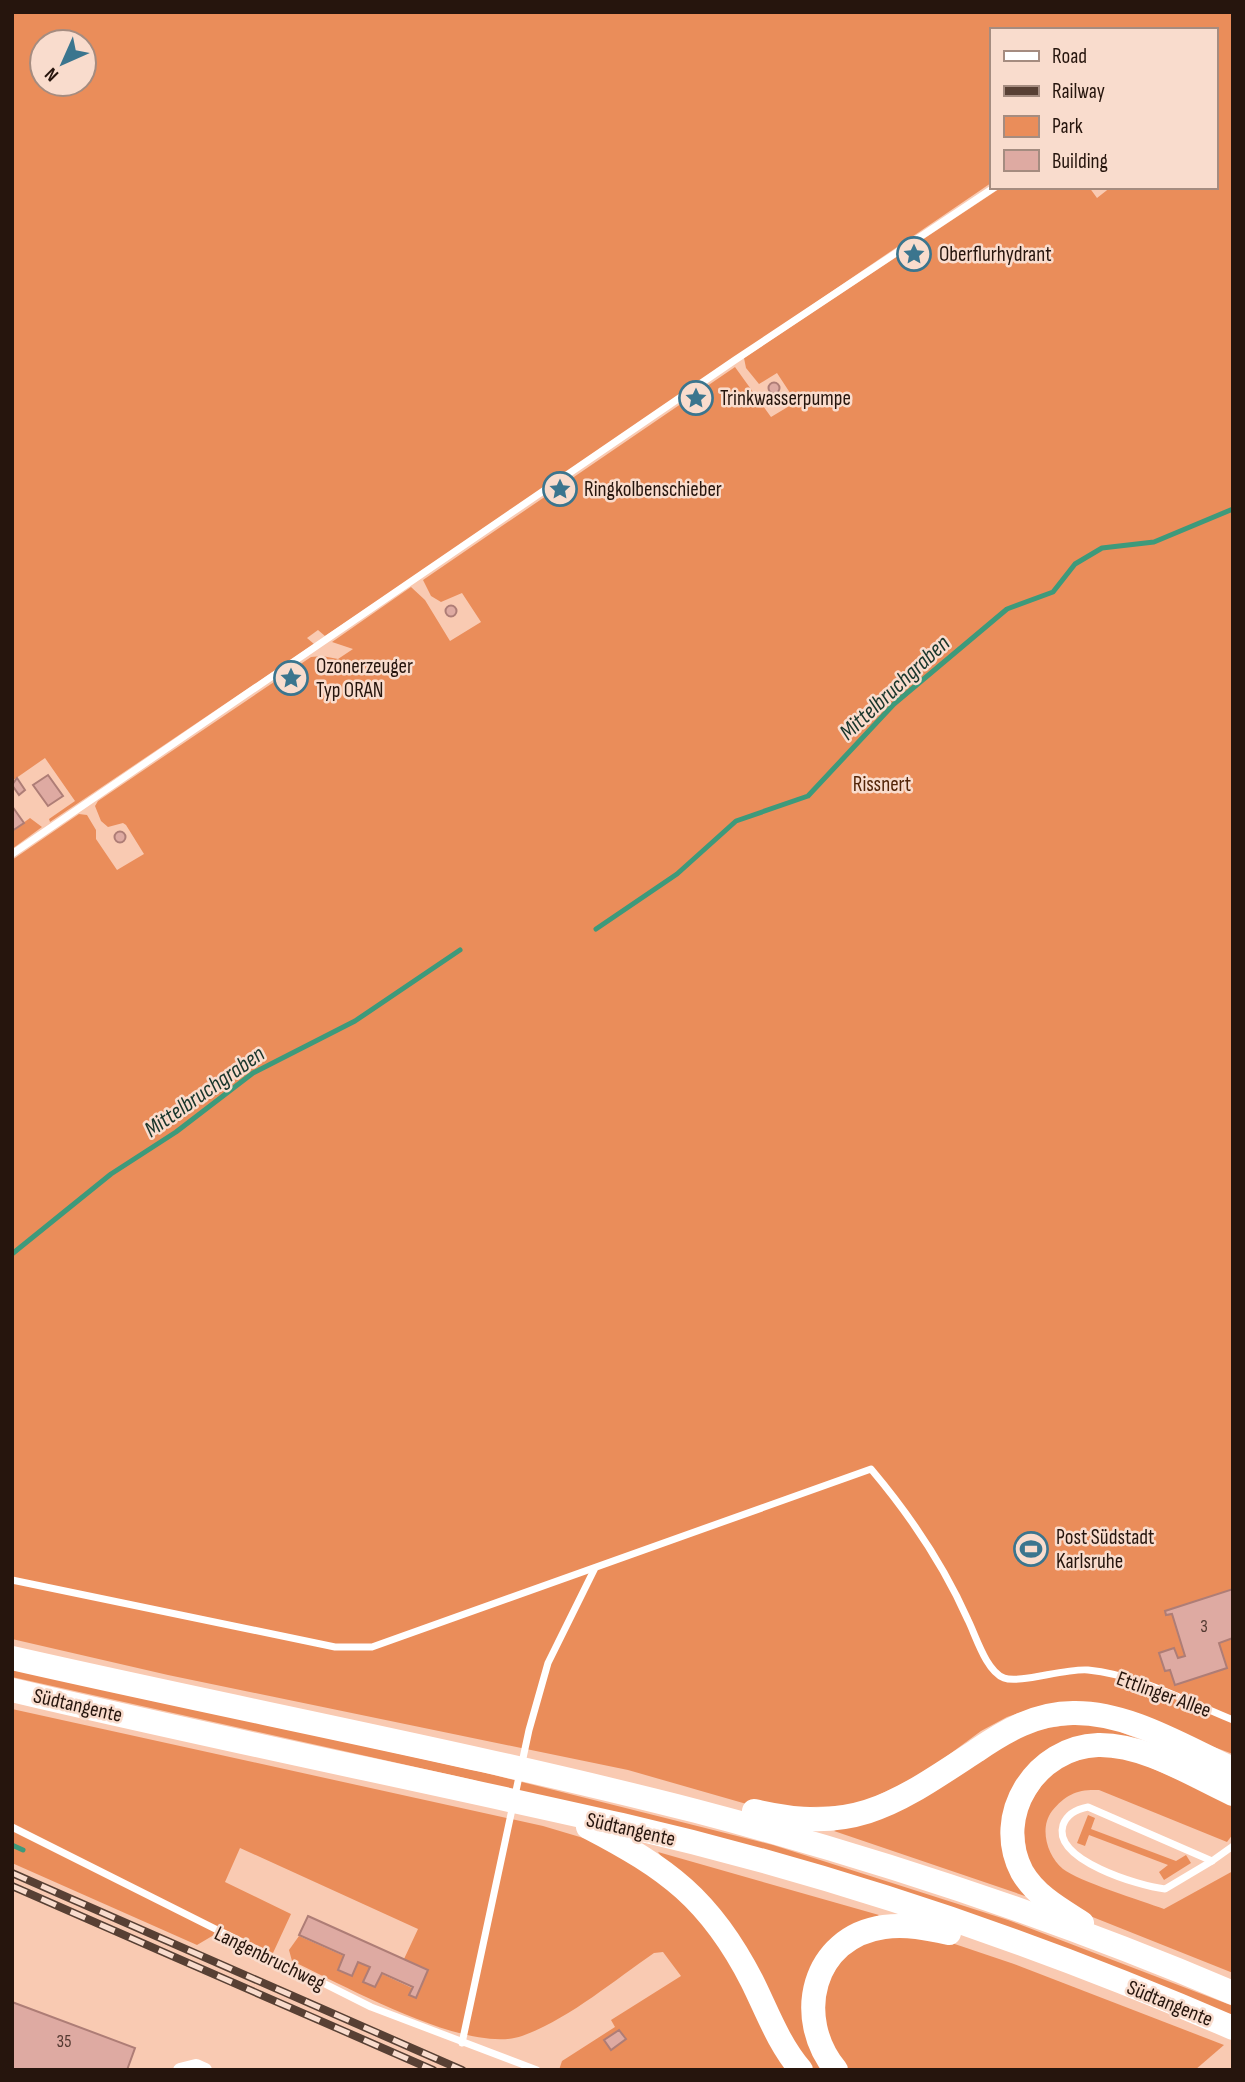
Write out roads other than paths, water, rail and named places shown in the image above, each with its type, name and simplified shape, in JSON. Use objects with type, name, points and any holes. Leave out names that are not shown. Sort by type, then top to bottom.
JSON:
[{"type":"highway","name":"Südtangente","points":[[12,1658],[485,1761],[696,1811],[932,1881],[1118,1947],[1233,1993]]},
{"type":"highway","name":"Südtangente","points":[[12,1690],[559,1812],[750,1859],[982,1931],[1233,2028]]},
{"type":"highway","points":[[696,1811],[754,1811],[786,1819],[821,1820],[881,1809],[909,1795],[1013,1728],[1049,1715],[1073,1713],[1122,1720],[1233,1769]]},
{"type":"highway","points":[[1118,1947],[1048,1901],[1032,1887],[1022,1871],[1014,1846],[1014,1820],[1020,1797],[1032,1777],[1052,1759],[1074,1749],[1112,1745],[1145,1755],[1233,1794]]},
{"type":"highway","points":[[559,1812],[651,1861],[682,1884],[706,1909],[730,1942],[769,2020],[801,2070]]},
{"type":"highway","points":[[836,2070],[818,2043],[812,2022],[812,2003],[822,1969],[841,1947],[859,1935],[883,1927],[904,1926],[949,1933],[982,1931]]},
{"type":"street","points":[[180,2070],[196,2066],[205,2070]]},
{"type":"lane","points":[[12,854],[735,360],[992,189]]},
{"type":"lane","name":"Ettlinger Allee","points":[[594,1570],[871,1469],[903,1508],[965,1613],[990,1665],[1002,1678],[1013,1680],[1073,1670],[1104,1672],[1233,1720]]},
{"type":"lane","points":[[12,1580],[335,1647],[372,1647],[594,1570]]},
{"type":"lane","points":[[462,2043],[529,1730],[548,1663],[594,1570]]},
{"type":"lane","points":[[1212,1861],[1088,1807],[1073,1813],[1063,1827],[1063,1842],[1074,1855],[1154,1888],[1173,1886],[1212,1861],[1233,1846]]},
{"type":"lane","name":"Langenbruchweg","points":[[12,1827],[370,2007],[537,2070]]},
{"type":"waterway","name":"Mittelbruchgraben","points":[[596,929],[677,874],[736,821],[808,796],[894,704],[1007,609],[1053,592],[1075,564],[1102,548],[1154,542],[1233,509]]},
{"type":"waterway","name":"Mittelbruchgraben","points":[[12,1254],[111,1174],[176,1132],[253,1073],[355,1021],[460,950]]},
{"type":"waterway","points":[[12,1845],[23,1850]]},
{"type":"railway","points":[[12,1873],[462,2070]]},
{"type":"railway","points":[[12,1886],[433,2070]]},
{"type":"place","name":"Oberflurhydrant","points":[[914,254]]},
{"type":"place","name":"Trinkwasserpumpe","points":[[696,398]]},
{"type":"place","name":"Ringkolbenschieber","points":[[560,489]]},
{"type":"place","name":"Ozonerzeuger Typ ORAN","points":[[291,678]]},
{"type":"place","name":"Post Südstadt Karlsruhe","points":[[1031,1549]]},
{"type":"park label","name":"Rissnert","points":[[882,784]]}]
